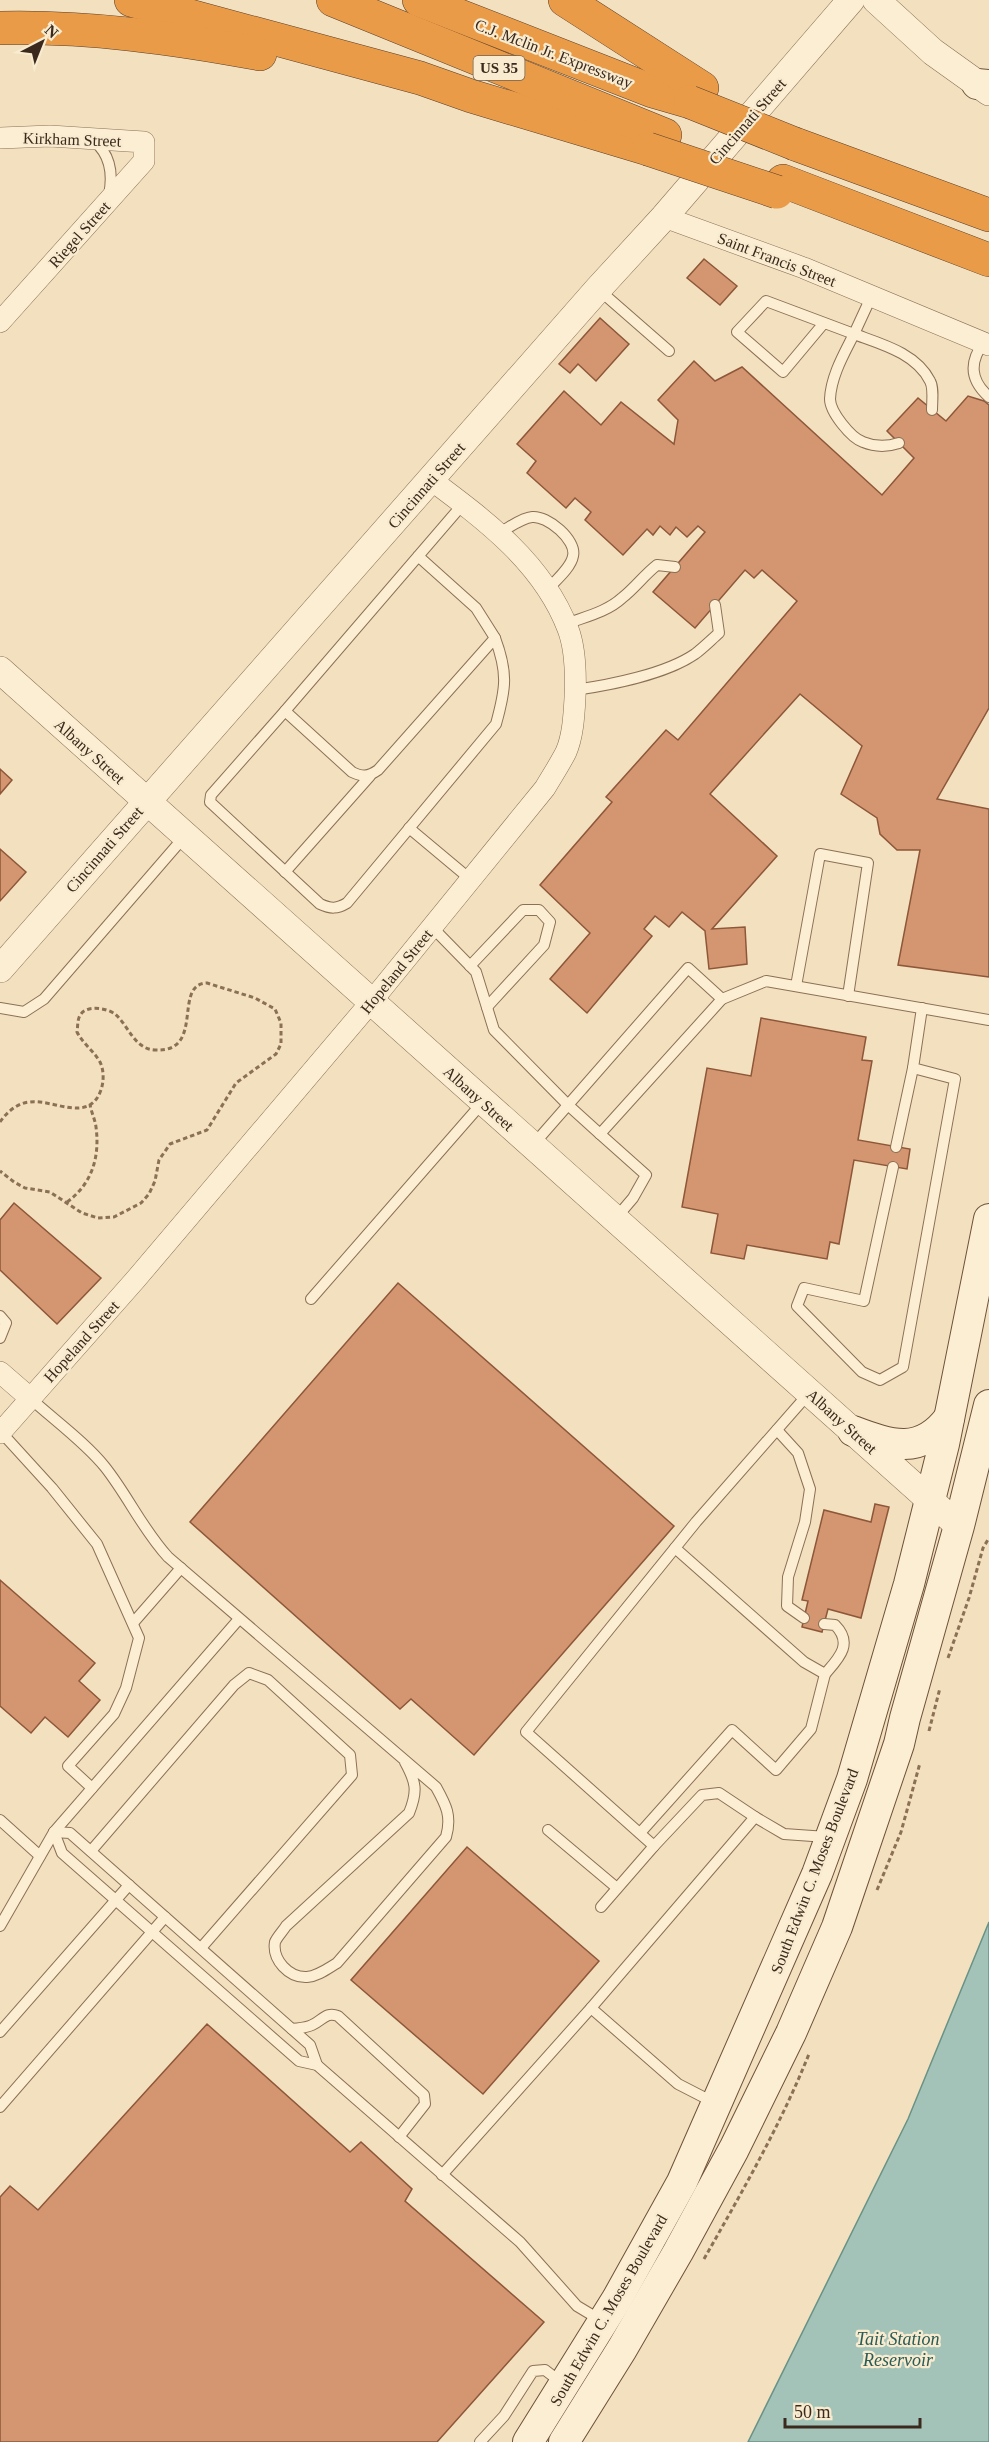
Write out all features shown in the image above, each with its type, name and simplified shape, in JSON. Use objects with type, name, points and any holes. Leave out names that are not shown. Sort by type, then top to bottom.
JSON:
[{"type":"highway","points":[[131,0],[420,78],[471,96]]},
{"type":"highway","name":"C.J. Mclin Jr. Expressway","points":[[333,0],[657,142]]},
{"type":"highway","name":"C.J. Mclin Jr. Expressway","points":[[419,0],[611,75],[696,95]]},
{"type":"highway","points":[[565,0],[696,95],[837,162],[989,215]]},
{"type":"highway","points":[[0,28],[79,29],[150,36],[344,69],[416,87],[471,96],[657,142]]},
{"type":"highway","name":"US 35","points":[[657,142],[780,186],[868,214],[989,260]]},
{"type":"main road","name":"South Edwin C. Moses Boulevard","points":[[616,2329],[718,2105],[817,1874],[875,1706],[930,1500],[989,1219]]},
{"type":"main road","name":"South Edwin C. Moses Boulevard","points":[[528,2442],[577,2393],[616,2329],[734,2149],[791,2033],[837,1927],[887,1785],[959,1526],[989,1405]]},
{"type":"main road","points":[[853,1431],[885,1443],[912,1444],[924,1441],[937,1432],[949,1418]]},
{"type":"main road","name":"South Edwin C. Moses Boulevard","points":[[564,2442],[577,2393]]},
{"type":"street","name":"Cincinnati Street","points":[[0,969],[597,289],[664,217],[851,0]]},
{"type":"street","points":[[876,0],[933,52],[985,87]]},
{"type":"street","name":"Kirkham Street","points":[[0,138],[89,137],[144,142]]},
{"type":"street","name":"Riegel Street","points":[[0,322],[144,161],[144,142]]},
{"type":"street","name":"Saint Francis Street","points":[[664,217],[880,298],[986,343]]},
{"type":"street","name":"Hopeland Street","points":[[1,1433],[144,1270],[371,1002],[545,788],[567,750],[574,716],[575,690],[574,656],[566,624],[535,571],[499,533],[430,479]]},
{"type":"street","name":"Albany Street","points":[[0,670],[959,1526]]},
{"type":"street","points":[[0,1372],[30,1398]]},
{"type":"lane","points":[[89,137],[105,154],[111,169],[111,185],[107,202]]},
{"type":"lane","points":[[597,289],[669,351]]},
{"type":"lane","points":[[880,298],[854,334],[835,375],[830,402],[840,422],[861,442],[887,447],[899,443]]},
{"type":"lane","points":[[824,323],[783,372],[737,332],[766,301],[901,352],[917,363],[932,382],[932,410]]},
{"type":"lane","points":[[986,343],[976,352],[972,366],[974,380],[989,397]]},
{"type":"lane","points":[[418,556],[476,608],[495,638],[504,662],[505,692],[496,724],[347,903],[339,908],[330,908],[321,904],[210,802],[212,795],[285,711],[418,556],[463,504]]},
{"type":"lane","points":[[499,533],[534,516],[547,521],[563,534],[573,546],[573,556],[567,568],[547,590]]},
{"type":"lane","points":[[566,624],[601,611],[621,600],[645,574],[657,565],[675,567]]},
{"type":"lane","points":[[575,690],[614,684],[655,672],[693,656],[719,633],[715,604]]},
{"type":"lane","points":[[285,872],[495,638]]},
{"type":"lane","points":[[285,711],[352,772],[360,776],[370,776]]},
{"type":"lane","points":[[409,828],[470,879]]},
{"type":"lane","points":[[0,1008],[24,1012],[44,999],[185,836]]},
{"type":"lane","points":[[796,986],[820,854],[868,862],[848,996]]},
{"type":"lane","points":[[470,966],[523,910],[538,910],[550,922],[544,945],[487,1007]]},
{"type":"lane","points":[[432,927],[476,972],[494,1030],[568,1105],[645,1174],[633,1198],[615,1219]]},
{"type":"lane","points":[[533,1146],[688,968],[722,999]]},
{"type":"lane","points":[[600,1134],[722,999],[766,981],[989,1020]]},
{"type":"lane","points":[[896,1147],[913,1068],[922,1008]]},
{"type":"lane","points":[[893,1167],[864,1301],[804,1288],[797,1306],[862,1372],[880,1380],[903,1367],[955,1079],[913,1068]]},
{"type":"lane","points":[[311,1299],[483,1101]]},
{"type":"lane","points":[[0,1316],[6,1323],[0,1338]]},
{"type":"lane","points":[[654,1846],[526,1732],[675,1548],[810,1392]]},
{"type":"lane","points":[[30,1398],[103,1464],[119,1485],[151,1539],[181,1568],[435,1787],[448,1808],[450,1824],[446,1837],[337,1963],[320,1974],[306,1977],[293,1974],[281,1965],[275,1954],[276,1940],[286,1926],[409,1813],[415,1798],[415,1780],[405,1762]]},
{"type":"lane","points":[[777,1430],[798,1452],[810,1489],[805,1522],[788,1576],[787,1606],[804,1618]]},
{"type":"lane","points":[[1,1433],[52,1488],[97,1544],[139,1638],[126,1688],[114,1714],[68,1766],[92,1788]]},
{"type":"lane","points":[[675,1548],[804,1662],[825,1674]]},
{"type":"lane","points":[[133,1623],[181,1568]]},
{"type":"lane","points":[[0,1926],[54,1832],[240,1619]]},
{"type":"lane","points":[[640,1833],[732,1731],[776,1770],[812,1729],[825,1674],[844,1650],[844,1639],[830,1625]]},
{"type":"lane","points":[[91,1851],[234,1685],[249,1673],[268,1680],[350,1755],[352,1774],[201,1948]]},
{"type":"lane","points":[[601,1907],[654,1846],[702,1796],[719,1793],[784,1834],[830,1838]]},
{"type":"lane","points":[[442,2175],[591,2008],[754,1817]]},
{"type":"lane","points":[[0,1821],[40,1856]]},
{"type":"lane","points":[[548,1830],[617,1888]]},
{"type":"lane","points":[[54,1832],[62,1853],[115,1900],[299,2061],[317,2065],[520,2242],[577,2306],[616,2329]]},
{"type":"lane","points":[[54,1832],[70,1833],[201,1948],[310,2045],[317,2065]]},
{"type":"lane","points":[[0,2032],[129,1885]]},
{"type":"lane","points":[[0,2107],[165,1917]]},
{"type":"lane","points":[[591,2008],[678,2084],[718,2105]]},
{"type":"lane","points":[[292,2029],[309,2027],[326,2015],[338,2016],[426,2098],[425,2104],[399,2137]]},
{"type":"lane","points":[[480,2442],[504,2416],[533,2371],[545,2370],[577,2393]]},
{"type":"path","points":[[0,1122],[8,1112],[29,1101],[45,1102],[62,1108],[80,1109],[90,1104],[102,1089],[104,1074],[100,1062],[77,1032],[78,1019],[87,1009],[113,1012],[140,1045],[155,1050],[171,1047],[186,1030],[189,997],[200,983],[207,983],[255,998],[275,1009],[281,1023],[283,1035],[276,1054],[236,1083],[207,1130],[170,1144],[159,1160],[155,1181],[141,1203],[114,1217],[98,1218],[82,1212],[50,1192],[25,1188],[0,1171]]},
{"type":"path","points":[[67,1202],[76,1196],[96,1162],[96,1125],[90,1104]]},
{"type":"water","name":"Tait Station Reservoir","points":[[989,1922],[989,2442],[748,2442],[908,2119]]},
{"type":"building","points":[[704,259],[737,286],[720,305],[687,278]]},
{"type":"building","points":[[600,318],[629,344],[596,381],[578,364],[570,373],[559,364]]},
{"type":"building","points":[[694,361],[715,381],[742,367],[882,495],[914,458],[887,431],[918,398],[946,421],[968,396],[989,405],[989,708],[937,799],[989,809],[989,977],[898,965],[920,850],[897,850],[880,834],[877,818],[841,794],[862,746],[800,694],[710,794],[777,856],[712,929],[745,927],[747,964],[709,969],[705,931],[682,912],[669,927],[655,916],[644,929],[652,936],[587,1013],[550,979],[590,933],[540,885],[612,802],[606,797],[666,730],[678,740],[797,601],[762,570],[754,578],[745,570],[695,628],[653,592],[705,532],[698,526],[687,537],[676,527],[670,535],[660,526],[653,535],[647,529],[623,555],[585,520],[591,512],[575,498],[566,508],[527,473],[536,461],[517,444],[564,391],[601,425],[621,402],[674,444],[678,420],[658,400]]},
{"type":"building","points":[[0,769],[12,780],[0,794]]},
{"type":"building","points":[[0,849],[26,872],[0,901]]},
{"type":"building","points":[[761,1018],[866,1037],[862,1060],[872,1061],[858,1140],[910,1149],[907,1169],[854,1160],[839,1244],[830,1242],[827,1259],[747,1245],[744,1259],[711,1253],[718,1214],[682,1207],[707,1068],[751,1076]]},
{"type":"building","points":[[14,1203],[101,1278],[57,1324],[0,1270],[0,1220]]},
{"type":"building","points":[[398,1283],[674,1526],[474,1755],[411,1699],[400,1709],[190,1522]]},
{"type":"building","points":[[875,1504],[889,1507],[861,1618],[828,1609],[822,1632],[802,1627],[808,1601],[802,1600],[824,1510],[871,1522]]},
{"type":"building","points":[[0,1580],[95,1663],[79,1681],[100,1700],[68,1737],[45,1717],[31,1733],[0,1706]]},
{"type":"building","points":[[467,1847],[599,1961],[483,2094],[351,1980]]},
{"type":"building","points":[[207,2024],[350,2152],[361,2142],[412,2189],[405,2201],[544,2322],[437,2442],[0,2442],[0,2197],[10,2186],[38,2210]]}]
